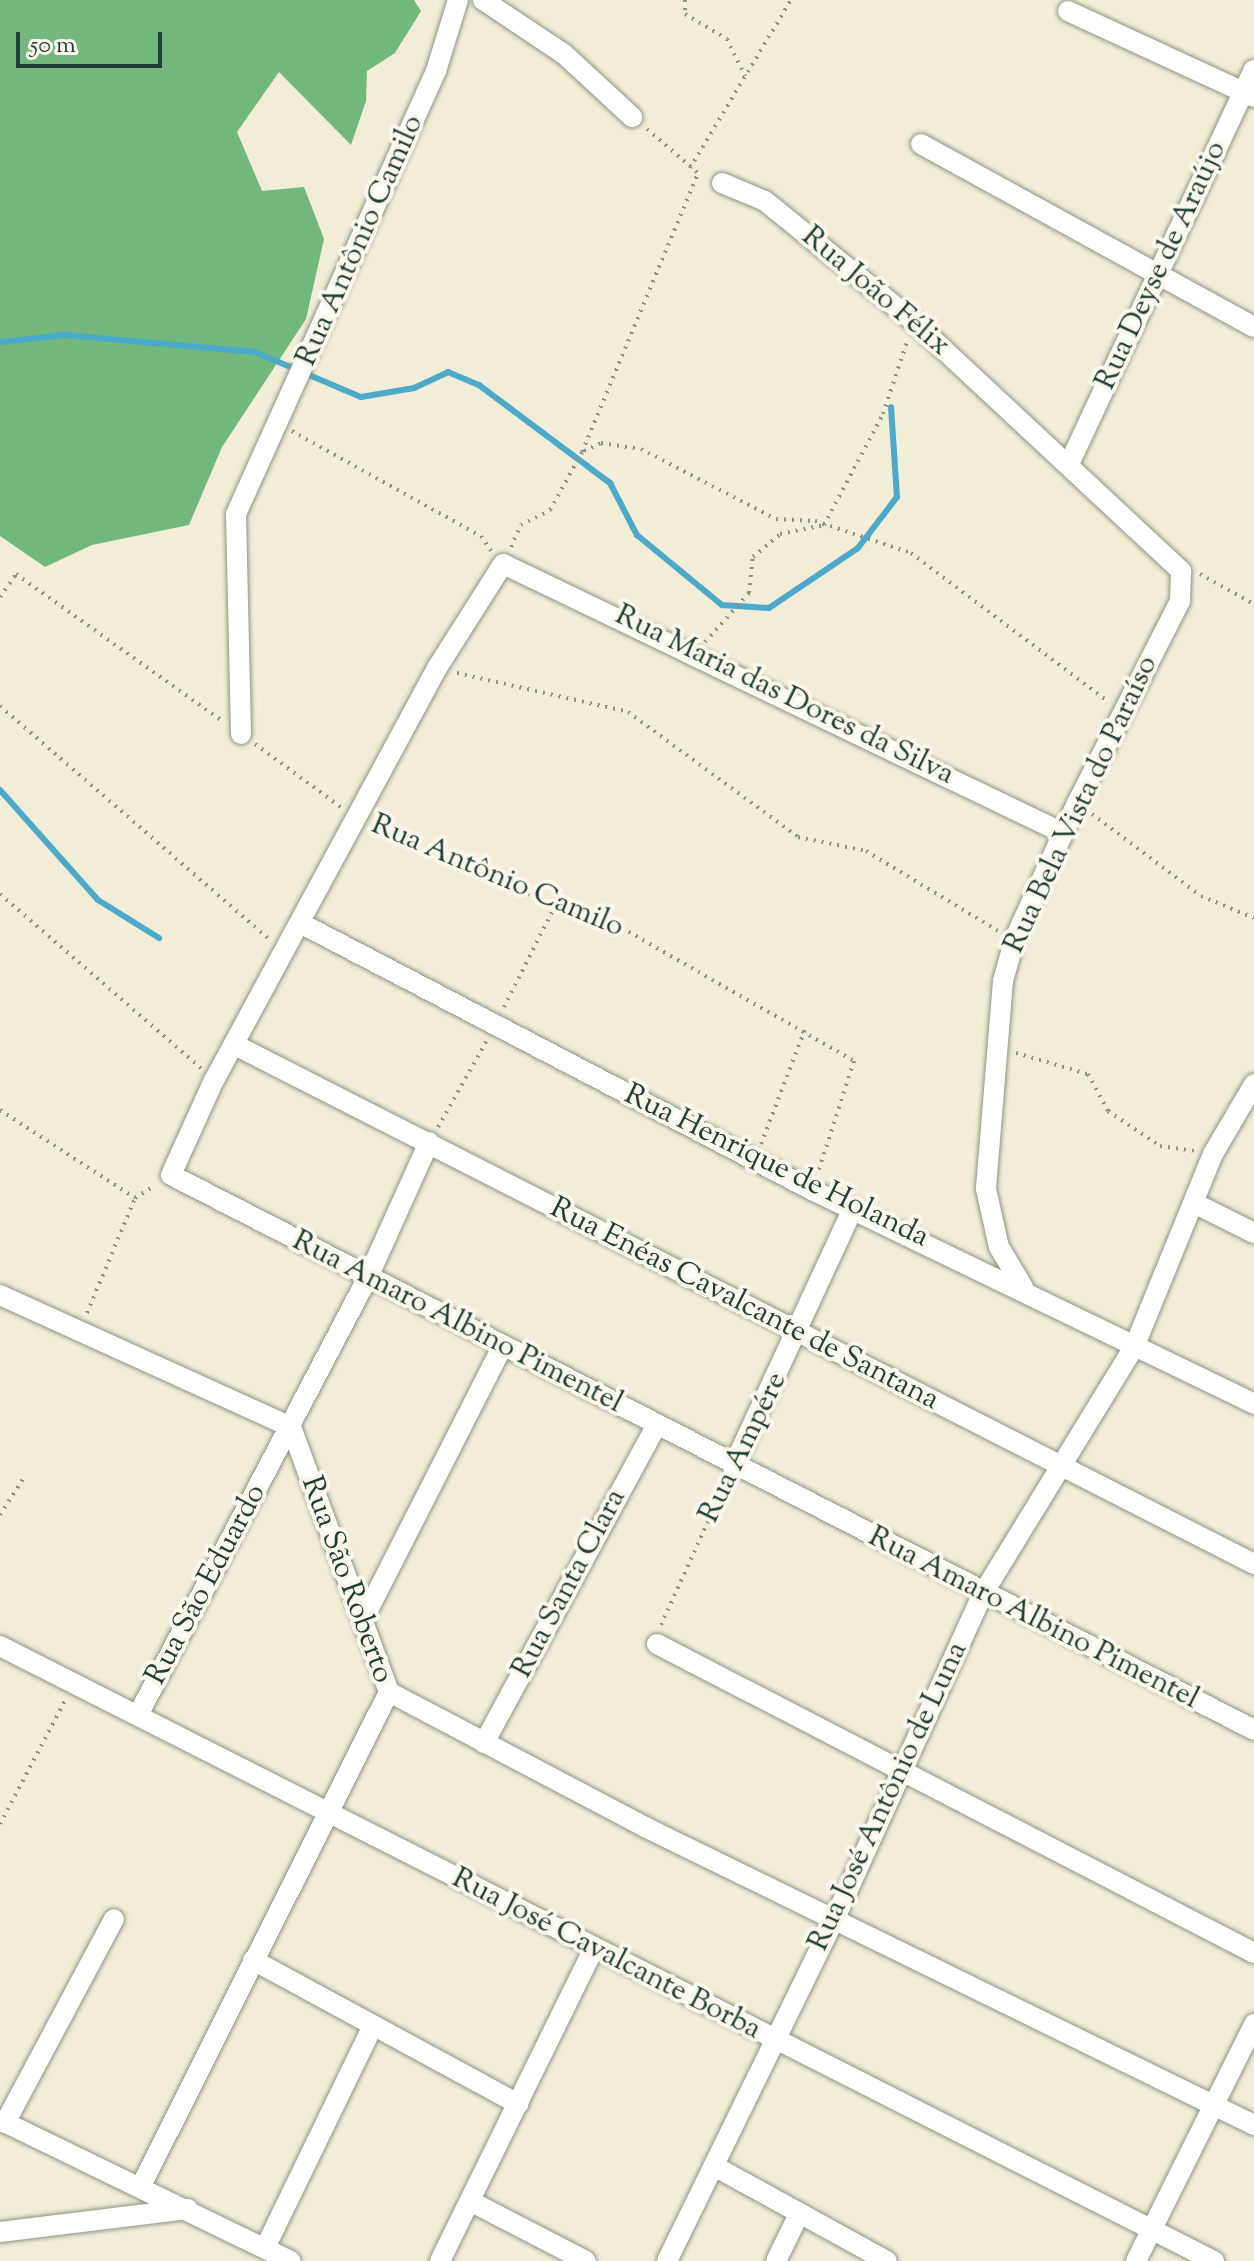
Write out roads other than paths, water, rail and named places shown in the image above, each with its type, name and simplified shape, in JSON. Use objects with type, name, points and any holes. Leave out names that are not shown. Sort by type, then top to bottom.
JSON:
[{"type":"street","name":"Rua Antônio Camilo","points":[[241,734],[236,514],[282,424],[436,71],[458,0]]},
{"type":"street","points":[[483,0],[564,54],[632,117]]},
{"type":"street","points":[[1068,11],[1249,95]]},
{"type":"street","name":"Rua Deyse de Araújo","points":[[1070,462],[1249,95],[1254,70]]},
{"type":"street","points":[[921,144],[1254,327]]},
{"type":"street","name":"Rua João Félix","points":[[722,183],[765,201],[913,321],[1176,560]]},
{"type":"street","name":"Rua Bela Vista do Paraíso","points":[[1023,1287],[999,1247],[986,1189],[996,1047],[1015,938],[1077,803],[1180,601],[1176,560]]},
{"type":"street","name":"Rua Maria das Dores da Silva","points":[[302,924],[437,668],[503,564],[695,651],[1063,833]]},
{"type":"street","points":[[235,1045],[302,924]]},
{"type":"street","name":"Rua Henrique de Holanda","points":[[302,924],[495,1028],[812,1190],[1023,1287],[1254,1404]]},
{"type":"street","name":"Rua Amaro Albino Pimentel","points":[[235,1045],[214,1080],[171,1175],[982,1595],[1254,1730]]},
{"type":"street","name":"Rua Enéas Cavalcante de Santana","points":[[235,1045],[800,1332],[1058,1467],[1254,1564]]},
{"type":"street","name":"Rua José Antônio de Luna","points":[[667,2261],[835,1918],[982,1595],[1135,1345],[1213,1154],[1254,1084]]},
{"type":"street","name":"Rua São Eduardo","points":[[138,1715],[369,1275],[429,1142]]},
{"type":"street","points":[[1194,1203],[1254,1233]]},
{"type":"street","name":"Rua Ampére","points":[[733,1467],[800,1332],[853,1209]]},
{"type":"street","points":[[0,1295],[291,1427]]},
{"type":"street","points":[[364,1618],[502,1347]]},
{"type":"street","name":"Rua Santa Clara","points":[[484,1743],[656,1426]]},
{"type":"street","name":"Rua São Roberto","points":[[140,2188],[389,1692],[291,1427]]},
{"type":"street","points":[[657,1644],[1254,1953]]},
{"type":"street","name":"Rua José Cavalcante Borba","points":[[0,1646],[775,2042],[1214,2261]]},
{"type":"street","points":[[389,1692],[484,1743],[1254,2125]]},
{"type":"street","points":[[114,1919],[2,2122],[291,2261]]},
{"type":"street","points":[[440,2261],[472,2202],[594,1948]]},
{"type":"street","points":[[253,1960],[372,2028],[518,2104]]},
{"type":"street","points":[[1136,2261],[1254,2024]]},
{"type":"street","points":[[265,2248],[372,2028]]},
{"type":"street","points":[[714,2166],[798,2216],[887,2261]]},
{"type":"street","points":[[472,2202],[586,2261]]},
{"type":"street","points":[[0,2232],[188,2209]]},
{"type":"street","points":[[776,2261],[798,2216]]},
{"type":"waterway","points":[[0,342],[65,335],[255,352],[361,397],[414,388],[448,372],[479,385],[610,483],[637,535],[722,605],[769,608],[858,548],[897,497],[891,407]]},
{"type":"waterway","points":[[0,790],[98,900],[159,938]]}]
